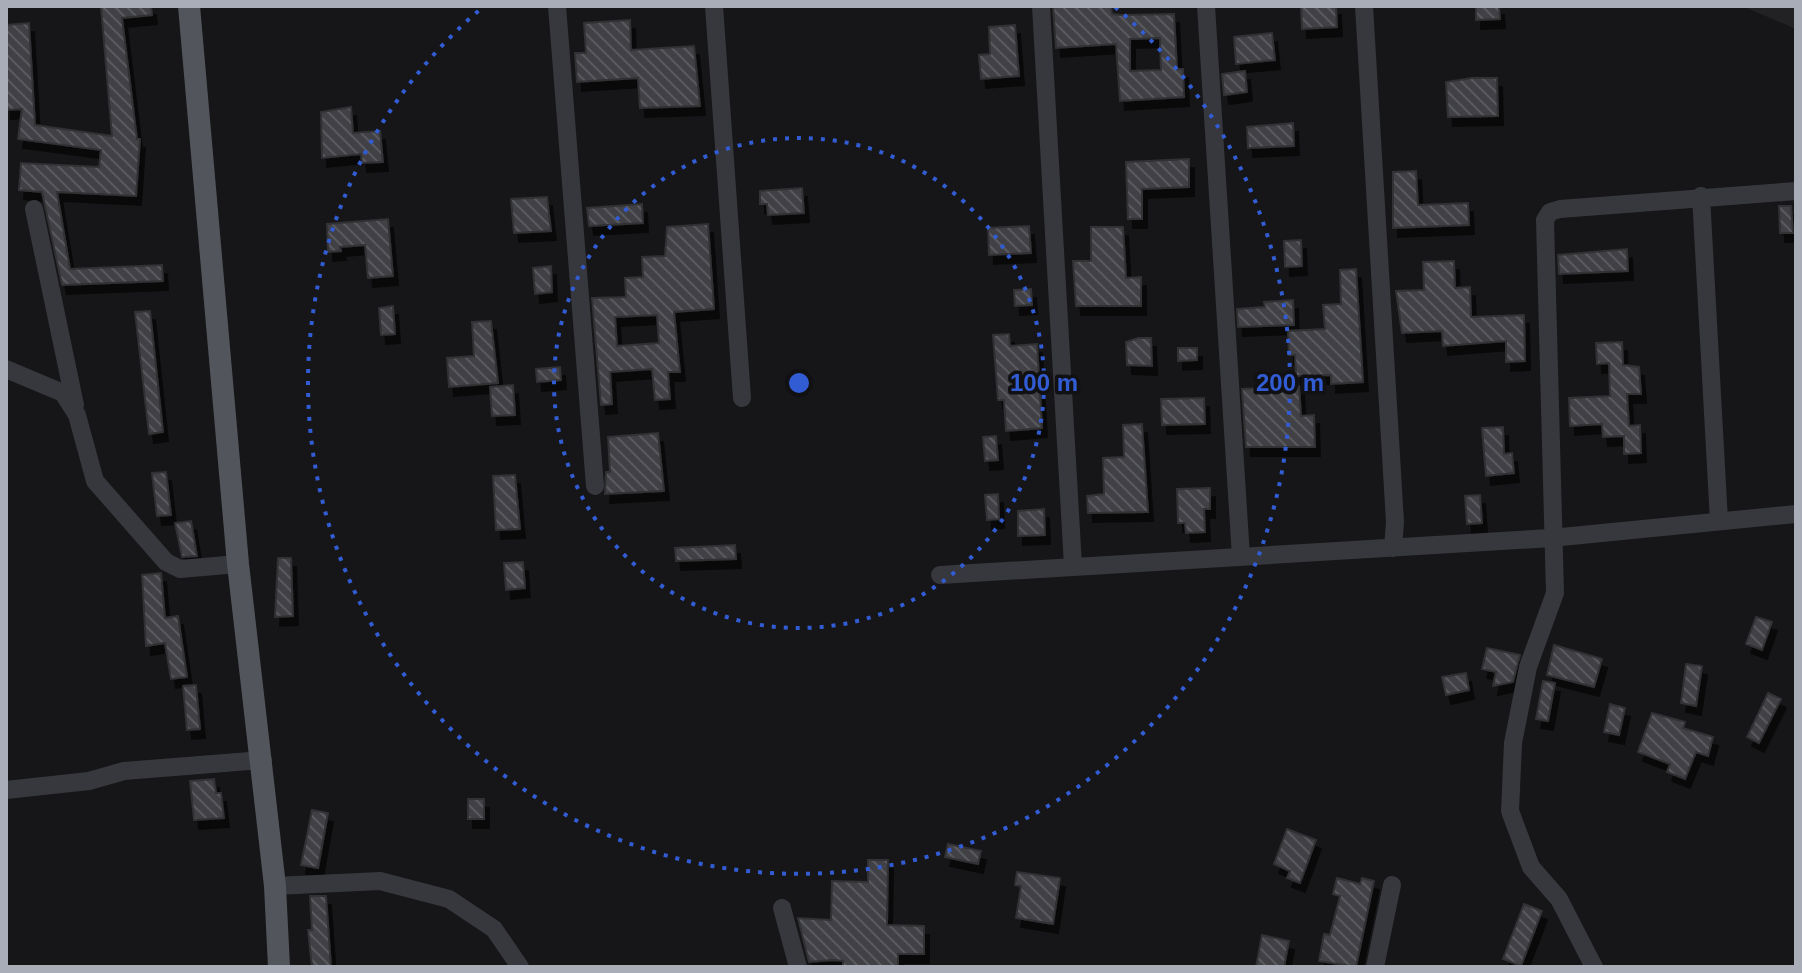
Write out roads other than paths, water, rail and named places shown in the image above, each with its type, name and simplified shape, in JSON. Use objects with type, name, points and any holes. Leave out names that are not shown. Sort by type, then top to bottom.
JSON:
[{"type":"main road","points":[[189,6],[238,564],[263,760],[275,886],[279,967]]},
{"type":"street","points":[[557,6],[595,486]]},
{"type":"street","points":[[714,6],[742,398]]},
{"type":"street","points":[[1041,6],[1073,566]]},
{"type":"street","points":[[1206,6],[1241,557]]},
{"type":"street","points":[[1364,6],[1395,522],[1393,548]]},
{"type":"street","points":[[1594,967],[1559,899],[1531,867],[1510,811],[1513,743],[1528,667],[1555,593],[1551,538],[1545,220],[1550,212],[1560,209],[1796,191]]},
{"type":"street","points":[[1701,196],[1719,521]]},
{"type":"street","points":[[34,209],[77,415],[95,481],[166,562],[180,569],[238,564]]},
{"type":"street","points":[[6,369],[63,393],[77,415]]},
{"type":"street","points":[[940,575],[1551,538],[1796,514]]},
{"type":"street","points":[[6,790],[89,781],[124,771],[263,760]]},
{"type":"street","points":[[275,886],[380,881],[449,899],[494,929],[520,967]]},
{"type":"street","points":[[1375,967],[1392,885]]},
{"type":"street","points":[[782,908],[798,967]]}]
